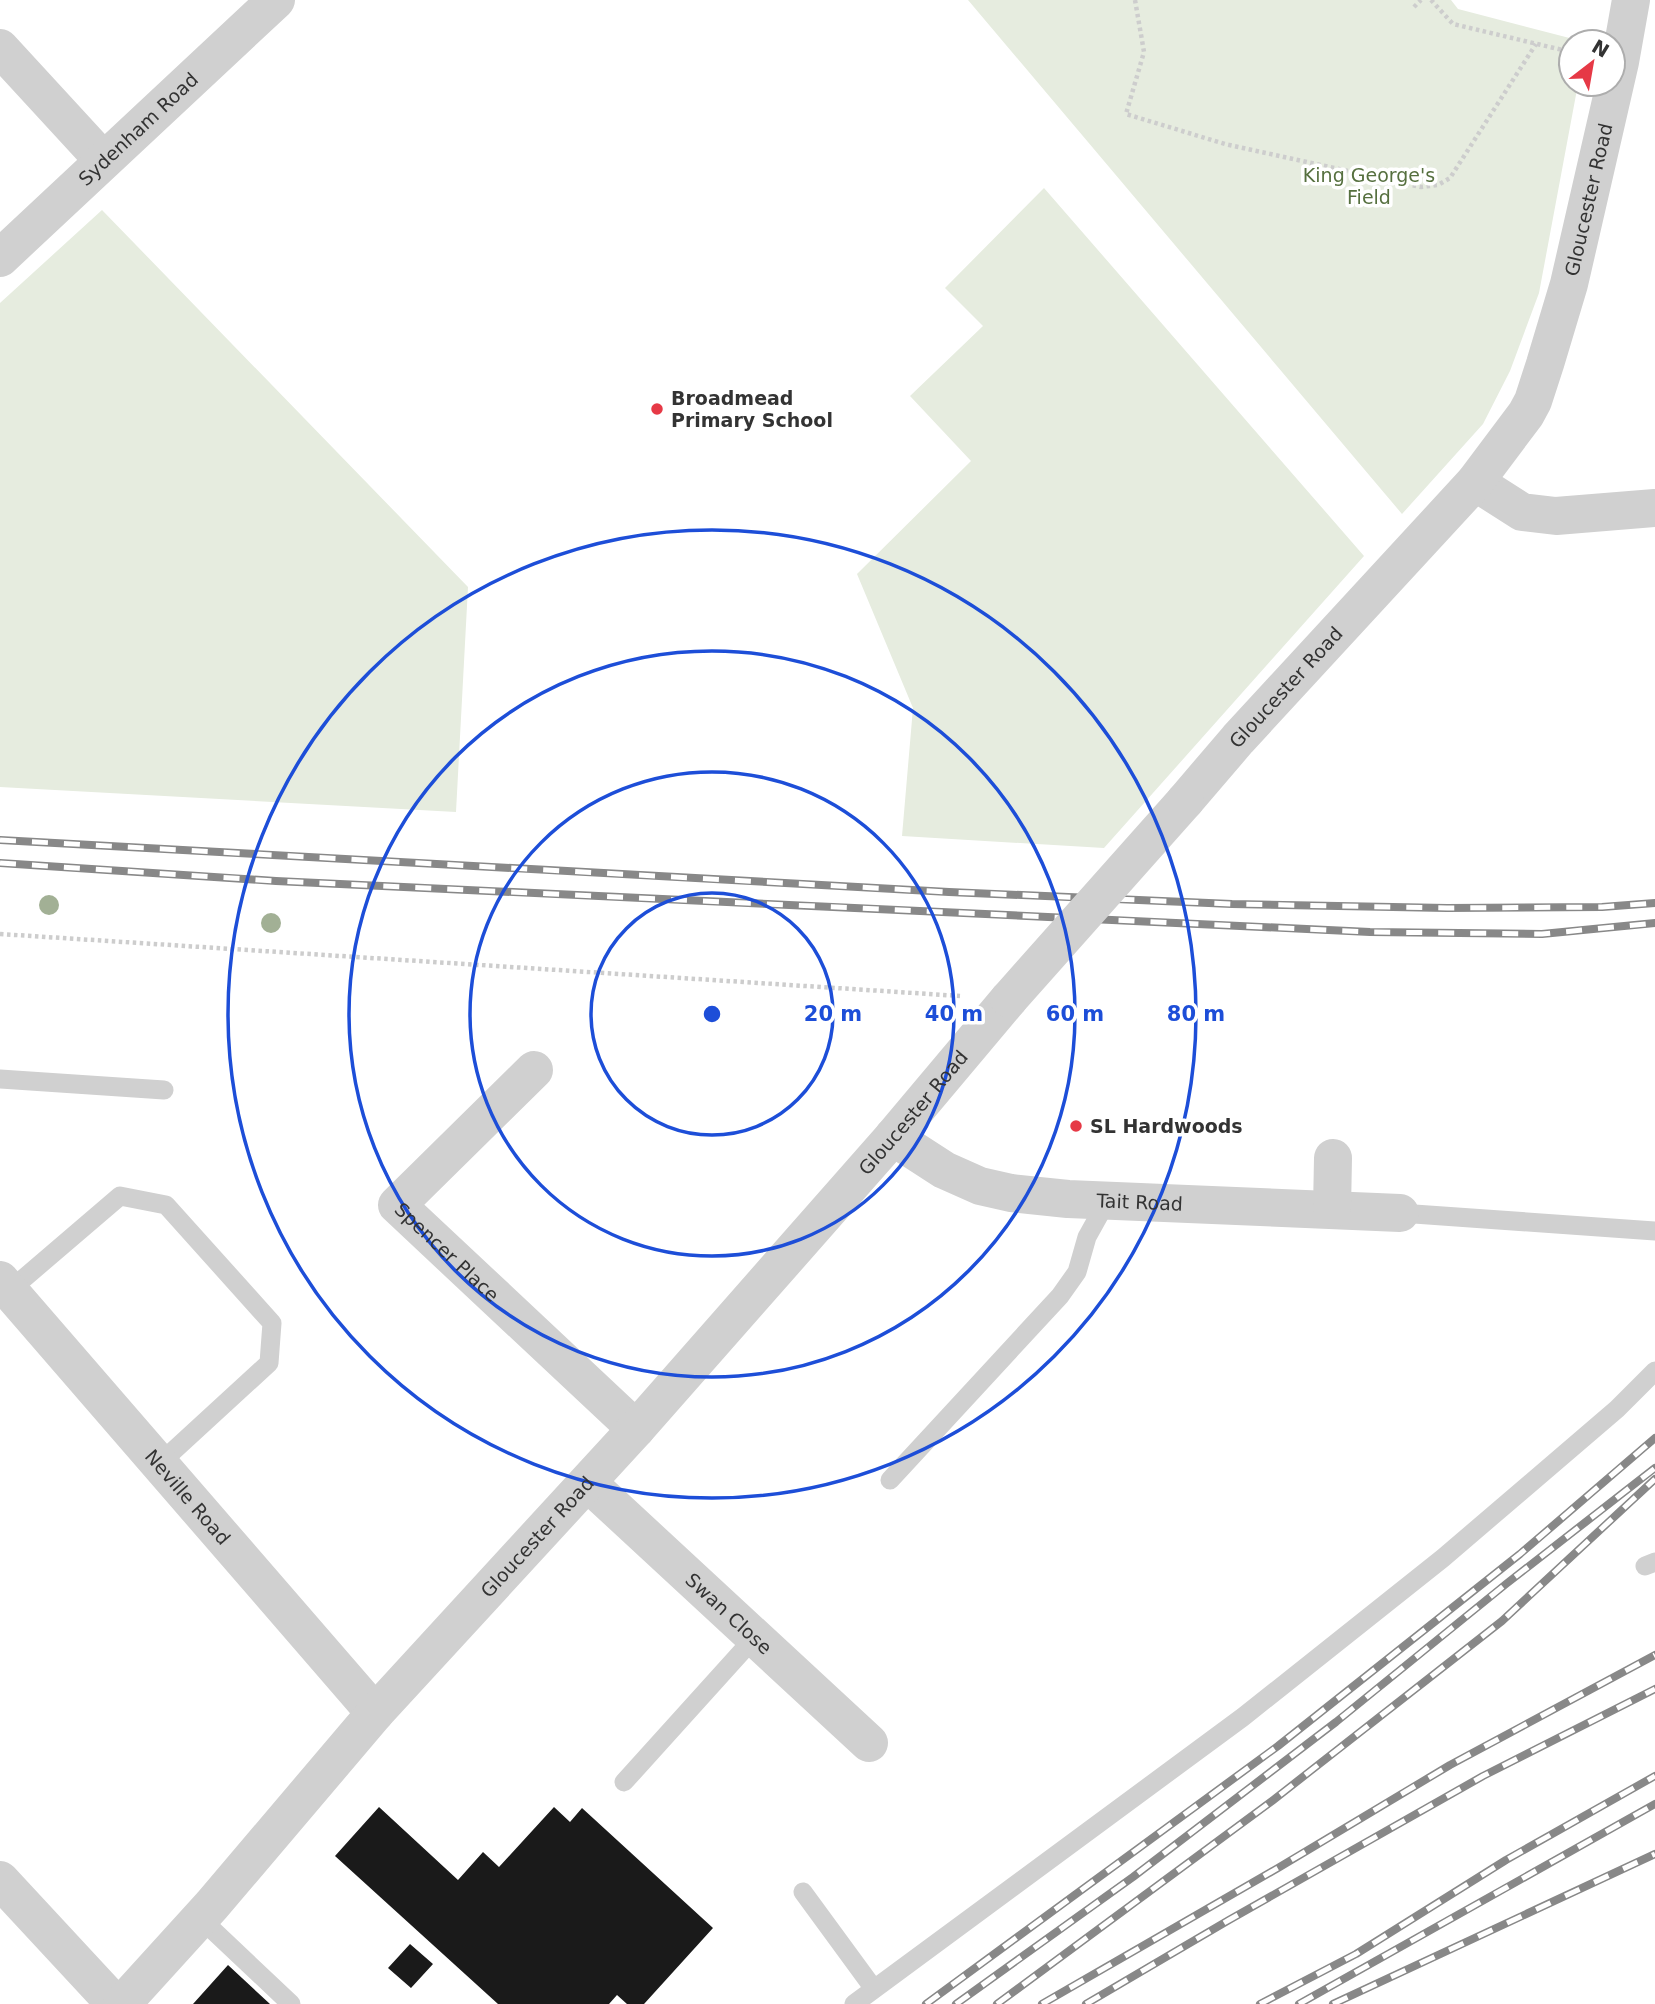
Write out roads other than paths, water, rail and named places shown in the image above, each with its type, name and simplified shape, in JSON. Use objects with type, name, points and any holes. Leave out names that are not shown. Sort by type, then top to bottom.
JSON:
[{"type":"street","name":"Sydenham Road","points":[[0,258],[276,0]]},
{"type":"street","name":"Gloucester Road","points":[[127,2002],[375,1713],[636,1429],[1238,739],[1475,482],[1523,420],[1533,401],[1569,284],[1620,62],[1638,10]]},
{"type":"street","points":[[0,48],[103,160]]},
{"type":"street","points":[[1475,482],[1522,512],[1556,516],[1655,509]]},
{"type":"street","name":"Spencer Place","points":[[534,1070],[397,1205],[636,1429]]},
{"type":"street","name":"Tait Road","points":[[893,1137],[944,1170],[980,1186],[1011,1193],[1107,1201],[1400,1213]]},
{"type":"street","points":[[1332,1209],[1333,1158]]},
{"type":"street","name":"Neville Road","points":[[5,1285],[375,1713]]},
{"type":"street","name":"Swan Close","points":[[588,1483],[870,1743]]},
{"type":"street","points":[[0,1880],[127,2002]]},
{"type":"lane","points":[[0,1079],[164,1090]]},
{"type":"lane","points":[[5,1285],[120,1196],[166,1205],[272,1323],[269,1363],[159,1464]]},
{"type":"lane","points":[[890,1480],[1060,1296],[1077,1272],[1087,1237],[1107,1201]]},
{"type":"lane","points":[[1400,1213],[1655,1231]]},
{"type":"lane","points":[[854,2004],[1243,1717],[1443,1559],[1617,1409],[1655,1371]]},
{"type":"lane","points":[[624,1782],[755,1637]]},
{"type":"lane","points":[[803,1892],[874,1989]]},
{"type":"lane","points":[[200,1918],[291,2004]]},
{"type":"railway","points":[[0,840],[949,892],[1232,904],[1447,908],[1602,907],[1655,903]]},
{"type":"railway","points":[[0,863],[276,881],[1370,932],[1542,934],[1655,923]]},
{"type":"railway","points":[[926,2004],[1278,1746],[1520,1554],[1655,1438]]},
{"type":"railway","points":[[956,2004],[1133,1877],[1336,1722],[1655,1468]]},
{"type":"railway","points":[[997,2004],[1272,1801],[1502,1621],[1655,1479]]},
{"type":"railway","points":[[1042,2004],[1450,1765],[1655,1655]]},
{"type":"railway","points":[[1086,2004],[1483,1776],[1655,1689]]},
{"type":"railway","points":[[1260,2004],[1356,1954],[1506,1860],[1655,1776]]},
{"type":"railway","points":[[1299,2004],[1655,1804]]},
{"type":"railway","points":[[1333,2004],[1655,1854]]},
{"type":"place","name":"Broadmead Primary School","points":[[657,409]]},
{"type":"place","name":"SL Hardwoods","points":[[1076,1126]]},
{"type":"park label","name":"King George's Field","points":[[1369,186]]}]
